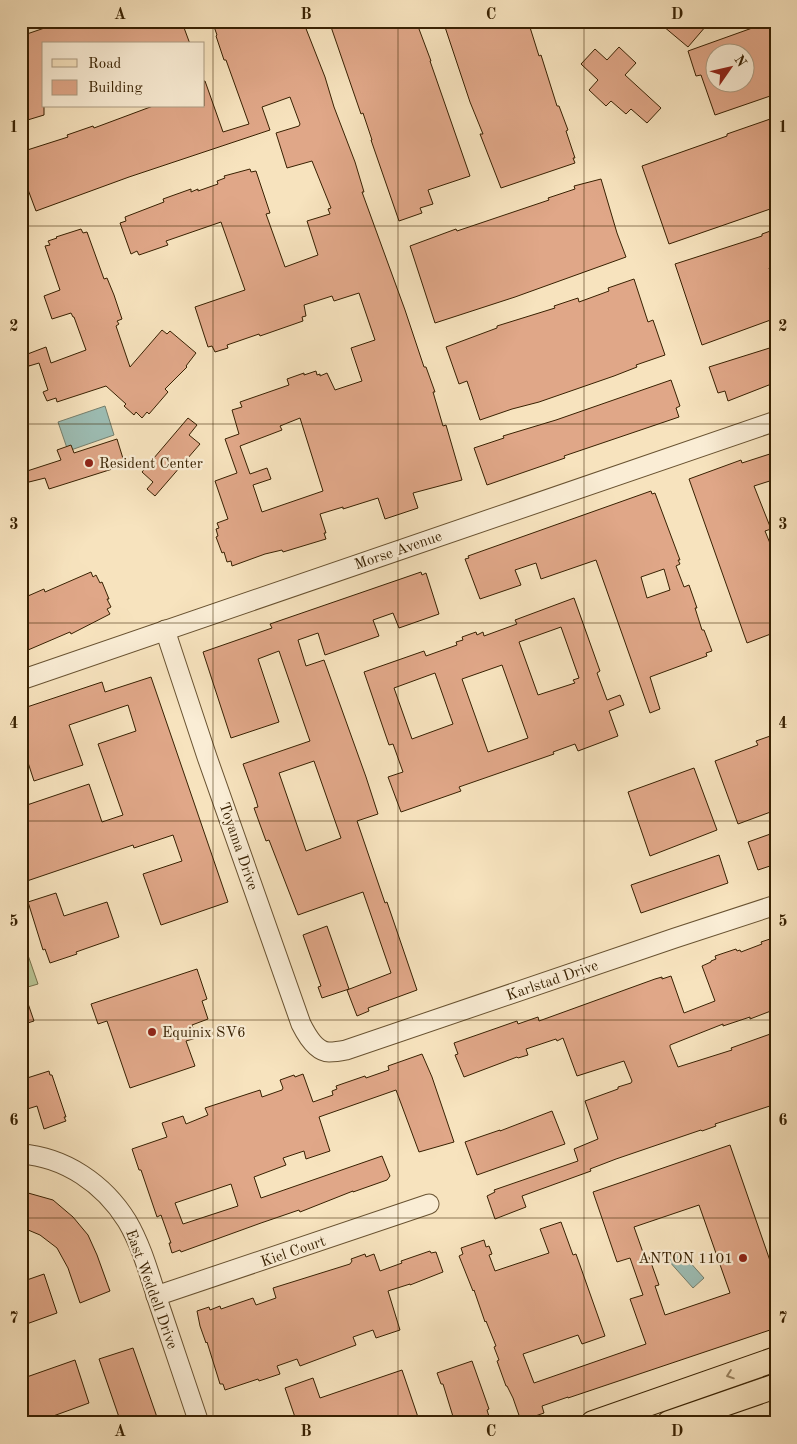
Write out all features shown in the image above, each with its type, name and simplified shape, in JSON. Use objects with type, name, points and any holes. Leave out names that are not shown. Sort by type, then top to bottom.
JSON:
[{"type":"main road","points":[[593,1423],[776,1359]]},
{"type":"main road","points":[[669,1423],[776,1386]]},
{"type":"street","name":"Morse Avenue","points":[[21,680],[776,421]]},
{"type":"street","name":"Toyama Drive","points":[[165,630],[207,757],[301,1024],[308,1037],[327,1052]]},
{"type":"street","name":"Karlstad Drive","points":[[327,1052],[346,1050],[776,905]]},
{"type":"street","name":"East Weddell Drive","points":[[21,1154],[47,1158],[67,1165],[86,1176],[117,1206],[130,1228],[156,1296],[199,1423]]},
{"type":"street","name":"Kiel Court","points":[[156,1296],[429,1204]]},
{"type":"green space","points":[[21,935],[38,984],[21,989]]},
{"type":"water","points":[[105,406],[114,435],[68,451],[58,422]]},
{"type":"water","points":[[679,1250],[704,1278],[693,1288],[668,1260]]},
{"type":"building","points":[[65,21],[172,21],[174,28],[183,25],[189,42],[42,42],[42,108],[44,108],[44,115],[21,122],[21,36]]},
{"type":"building","points":[[212,21],[303,21],[355,162],[364,192],[362,192],[424,367],[426,367],[435,392],[433,392],[443,426],[446,425],[462,480],[413,493],[418,508],[385,519],[378,498],[320,514],[326,539],[283,552],[282,550],[265,554],[232,566],[231,561],[227,562],[224,552],[222,553],[216,537],[218,536],[216,529],[219,528],[217,523],[228,519],[215,481],[237,473],[225,439],[239,434],[232,410],[242,407],[240,402],[289,385],[287,379],[304,373],[304,375],[316,371],[317,375],[320,374],[320,376],[327,373],[335,390],[362,381],[351,348],[375,340],[359,293],[334,301],[332,296],[304,305],[306,316],[302,317],[303,321],[227,345],[228,348],[215,352],[212,346],[208,347],[195,307],[245,290],[221,222],[166,241],[168,245],[139,255],[137,251],[131,254],[120,223],[126,221],[125,217],[164,202],[163,199],[191,189],[191,192],[198,189],[198,191],[218,184],[217,181],[225,178],[224,176],[250,169],[251,172],[256,171],[270,213],[266,214],[285,267],[318,255],[307,221],[330,214],[328,209],[331,208],[312,161],[287,168],[276,133],[299,126],[300,124],[290,97],[262,107],[270,130],[129,177],[36,211],[24,179],[21,180],[21,152],[148,108],[205,108],[205,81],[223,132],[249,124]],"holes":[[[300,418],[323,491],[262,512],[253,485],[271,479],[267,468],[250,474],[240,446],[282,430],[280,426]]]},
{"type":"building","points":[[329,21],[416,21],[470,176],[428,190],[433,204],[420,208],[422,213],[399,221],[363,113],[361,114]]},
{"type":"building","points":[[443,21],[528,21],[557,106],[559,106],[568,130],[566,131],[575,163],[501,188],[480,134],[483,134],[470,102]]},
{"type":"building","points":[[657,21],[700,21],[706,26],[688,47]]},
{"type":"building","points":[[769,22],[776,42],[776,94],[715,115],[707,92],[754,92],[754,42],[713,42]]},
{"type":"building","points":[[704,45],[704,84],[701,75],[696,76],[688,51]]},
{"type":"building","points":[[619,47],[636,63],[625,75],[661,108],[647,123],[631,109],[626,114],[611,101],[606,106],[589,90],[598,80],[581,64],[595,49],[607,60]]},
{"type":"building","points":[[776,117],[776,207],[669,244],[642,166]]},
{"type":"building","points":[[601,179],[626,257],[515,297],[435,323],[410,246],[456,229],[457,231],[549,200],[548,198],[575,189],[574,186]]},
{"type":"building","points":[[81,229],[83,233],[87,232],[104,279],[107,278],[114,295],[122,319],[117,321],[119,324],[116,326],[130,367],[162,330],[167,334],[170,331],[196,353],[187,367],[165,389],[168,392],[149,414],[147,412],[142,418],[136,412],[134,415],[124,406],[126,404],[106,386],[57,402],[56,398],[47,401],[43,392],[48,390],[39,363],[29,366],[25,355],[46,347],[51,363],[86,350],[71,313],[52,319],[44,296],[60,290],[45,246],[50,245],[48,241],[56,237]]},
{"type":"building","points":[[776,229],[776,265],[769,268],[776,287],[776,318],[702,345],[675,264],[762,236],[762,234]]},
{"type":"building","points":[[634,279],[648,322],[653,320],[665,355],[636,365],[637,367],[614,376],[480,420],[467,381],[459,384],[446,347],[497,328],[497,326],[555,308],[554,306],[578,298],[579,302],[609,291],[608,288]]},
{"type":"building","points":[[776,346],[776,372],[771,374],[774,383],[728,401],[725,391],[718,393],[709,367]]},
{"type":"building","points":[[671,380],[680,406],[676,408],[679,417],[564,456],[565,458],[487,485],[474,448],[504,438],[503,436],[556,420]]},
{"type":"building","points":[[188,418],[197,425],[189,435],[200,444],[155,496],[147,489],[153,482],[142,472]]},
{"type":"building","name":"Resident Center","points":[[117,439],[125,465],[49,489],[45,478],[21,484],[21,473],[61,460],[57,450],[71,445],[74,453]]},
{"type":"building","points":[[776,452],[776,479],[754,486],[771,529],[765,531],[776,558],[776,632],[747,643],[689,479],[741,460],[742,463]]},
{"type":"building","points":[[651,491],[652,494],[655,493],[680,560],[678,560],[680,564],[676,566],[684,587],[689,585],[702,630],[704,630],[712,651],[706,653],[707,656],[650,677],[660,709],[650,713],[596,560],[541,579],[536,563],[515,570],[521,585],[480,599],[465,559],[469,558],[468,556]],"holes":[[[664,569],[670,590],[647,598],[641,577]]]},
{"type":"building","points":[[91,572],[93,577],[96,575],[100,583],[102,582],[111,607],[107,609],[110,614],[71,634],[70,632],[21,653],[21,599],[44,589],[45,592]]},
{"type":"building","points":[[421,572],[422,575],[426,573],[439,614],[399,628],[393,613],[373,620],[379,636],[325,655],[318,633],[298,640],[306,666],[324,660],[366,777],[378,814],[357,821],[417,990],[368,1008],[369,1011],[357,1016],[347,990],[391,973],[363,892],[298,915],[269,840],[266,841],[254,808],[258,807],[256,800],[243,764],[310,741],[279,651],[258,659],[279,722],[231,738],[203,652],[272,628],[270,624]],"holes":[[[314,761],[341,838],[306,851],[279,773]]]},
{"type":"building","points":[[574,598],[600,671],[597,673],[607,700],[620,695],[624,705],[609,711],[618,736],[578,751],[575,744],[553,752],[554,754],[459,787],[461,791],[401,812],[388,777],[403,772],[393,744],[389,745],[364,672],[424,651],[426,656],[457,645],[456,642],[463,640],[462,637],[476,632],[477,635],[483,632],[484,636],[517,624],[515,620]],"holes":[[[561,627],[579,678],[573,680],[575,683],[538,695],[519,642]],[[502,665],[528,738],[488,752],[462,679]],[[435,673],[453,724],[412,739],[394,688]]]},
{"type":"building","points":[[151,677],[228,902],[161,925],[143,874],[182,861],[173,835],[134,848],[133,845],[21,883],[21,807],[89,784],[102,822],[123,815],[98,744],[136,731],[128,705],[69,725],[83,765],[34,781],[21,741],[21,709],[102,682],[105,692]]},
{"type":"building","points":[[776,734],[776,810],[738,824],[715,761],[758,745],[756,741]]},
{"type":"building","points":[[694,768],[717,830],[650,856],[628,792]]},
{"type":"building","points":[[776,832],[776,864],[758,870],[748,842]]},
{"type":"building","points":[[719,855],[728,883],[641,913],[631,885]]},
{"type":"building","points":[[56,893],[64,916],[107,902],[119,937],[50,963],[45,949],[43,950],[28,902]]},
{"type":"building","points":[[327,926],[349,989],[322,998],[318,987],[321,986],[303,935]]},
{"type":"building","points":[[776,937],[776,1009],[750,1019],[750,1017],[723,1026],[723,1024],[670,1045],[670,1047],[678,1067],[732,1050],[731,1048],[776,1032],[776,1104],[616,1159],[590,1169],[591,1171],[522,1196],[526,1207],[495,1219],[487,1196],[495,1192],[494,1190],[578,1161],[574,1149],[598,1139],[585,1101],[618,1089],[618,1087],[632,1081],[624,1061],[577,1076],[563,1038],[526,1049],[528,1055],[517,1057],[464,1077],[455,1055],[458,1054],[454,1043],[517,1021],[518,1024],[538,1017],[539,1021],[662,977],[662,979],[671,976],[684,1013],[715,1001],[702,966],[716,959],[715,956],[736,949],[741,952]]},
{"type":"building","name":"Equinix SV6","points":[[197,969],[207,999],[202,1001],[208,1019],[192,1025],[196,1038],[186,1041],[195,1066],[130,1088],[107,1021],[98,1024],[91,1004]]},
{"type":"building","points":[[21,989],[23,989],[34,1021],[21,1025]]},
{"type":"building","points":[[422,1054],[432,1077],[454,1142],[419,1152],[396,1090],[319,1117],[330,1151],[306,1159],[304,1151],[283,1158],[286,1165],[254,1177],[261,1198],[382,1156],[390,1176],[387,1180],[300,1212],[299,1210],[181,1252],[180,1250],[172,1253],[169,1243],[171,1243],[161,1215],[157,1217],[132,1149],[167,1137],[162,1123],[183,1116],[186,1124],[208,1115],[205,1108],[260,1090],[262,1097],[282,1090],[280,1080],[294,1075],[295,1077],[303,1074],[313,1102],[333,1095],[332,1091],[337,1089],[336,1086],[389,1070],[388,1066]],"holes":[[[231,1184],[238,1206],[183,1224],[175,1203]]]},
{"type":"building","points":[[49,1071],[50,1075],[52,1075],[66,1121],[44,1129],[37,1106],[21,1111],[21,1080]]},
{"type":"building","points":[[552,1111],[565,1144],[477,1175],[465,1142]]},
{"type":"building","points":[[730,1145],[776,1278],[776,1328],[542,1406],[544,1413],[521,1421],[497,1361],[499,1360],[494,1347],[496,1346],[459,1256],[463,1254],[461,1248],[484,1240],[486,1247],[489,1246],[492,1254],[489,1255],[495,1271],[549,1253],[540,1229],[561,1222],[573,1255],[576,1254],[605,1336],[582,1344],[578,1335],[523,1354],[534,1383],[646,1344],[630,1299],[643,1295],[630,1258],[617,1262],[593,1192]],"holes":[[[699,1205],[730,1293],[665,1315],[655,1286],[659,1285],[649,1257],[645,1258],[634,1227]]]},
{"type":"building","points":[[21,1191],[53,1200],[73,1217],[88,1235],[110,1291],[80,1303],[68,1268],[57,1248],[40,1235],[21,1227]]},
{"type":"building","points":[[430,1251],[431,1253],[436,1252],[443,1272],[410,1285],[388,1291],[400,1330],[376,1338],[373,1330],[353,1337],[356,1345],[300,1366],[297,1359],[277,1366],[280,1374],[259,1381],[258,1379],[225,1390],[223,1384],[220,1384],[200,1326],[197,1311],[209,1307],[210,1310],[220,1306],[221,1309],[253,1298],[256,1305],[276,1298],[273,1288],[350,1264],[351,1259],[365,1254],[366,1257],[374,1254],[380,1271]]},
{"type":"building","points":[[44,1274],[57,1313],[21,1326],[21,1282]]},
{"type":"building","points":[[133,1348],[159,1423],[121,1423],[99,1359]]},
{"type":"building","points":[[75,1360],[89,1403],[34,1423],[21,1423],[21,1379]]},
{"type":"building","points":[[472,1361],[489,1409],[487,1410],[491,1423],[455,1423],[443,1384],[441,1384],[437,1373]]},
{"type":"building","points":[[402,1370],[420,1423],[297,1423],[285,1388],[313,1378],[320,1398]]},
{"type":"place","name":"Resident Center","points":[[89,463]]},
{"type":"place","name":"Equinix SV6","points":[[152,1032]]},
{"type":"place","name":"ANTON 1101","points":[[743,1258]]}]
